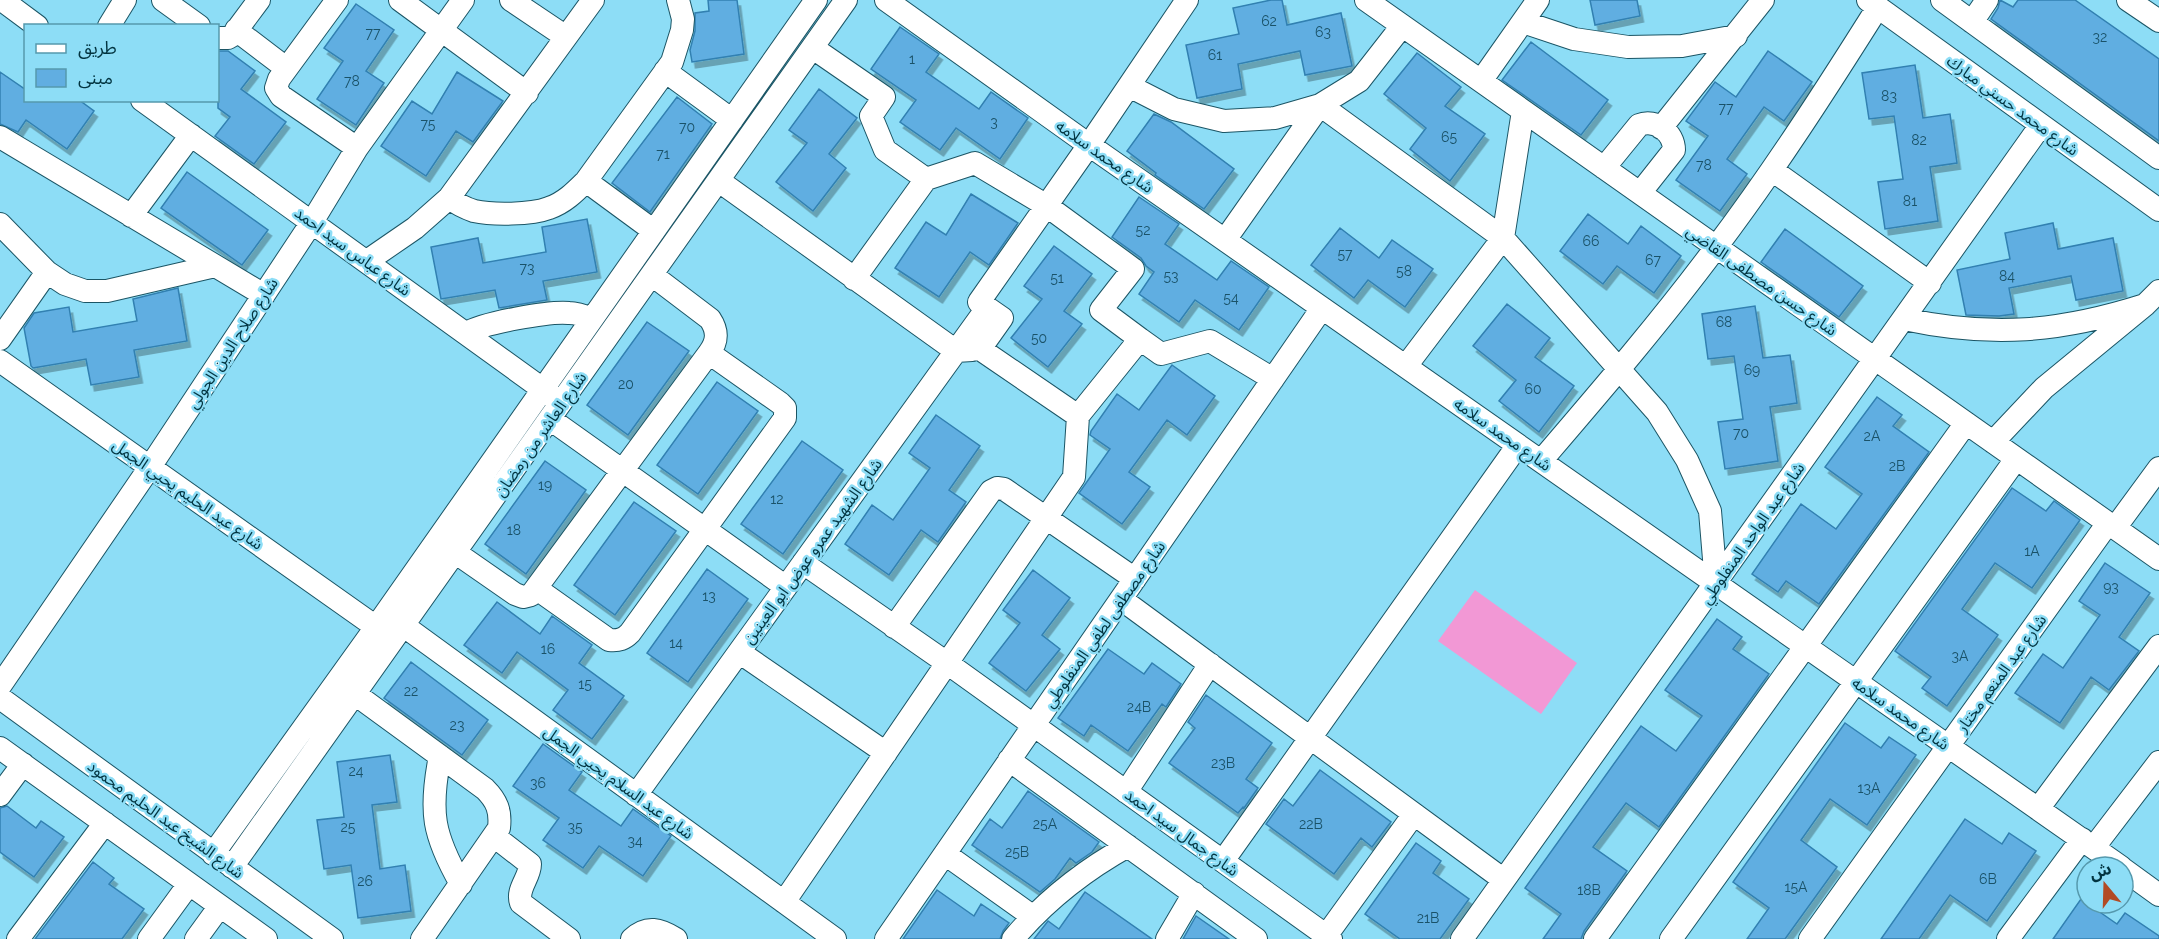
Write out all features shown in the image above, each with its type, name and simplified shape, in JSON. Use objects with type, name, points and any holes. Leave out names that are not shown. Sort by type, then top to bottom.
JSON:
[{"type":"street","points":[[110,24],[125,0]]},
{"type":"street","points":[[163,0],[196,24]]},
{"type":"street","points":[[259,0],[227,34],[286,68]]},
{"type":"street","points":[[337,0],[286,68],[276,83],[276,88],[281,96],[357,148]]},
{"type":"street","points":[[400,0],[527,93]]},
{"type":"street","name":"شارع صلاح الدين الجولي","points":[[0,686],[150,467],[312,222],[357,148],[463,0]]},
{"type":"street","points":[[511,0],[566,38]]},
{"type":"street","points":[[367,261],[415,228],[449,198],[593,0]]},
{"type":"street","points":[[449,198],[464,207],[481,212],[536,212],[564,201],[586,181],[665,71],[676,52],[683,20],[678,0]]},
{"type":"street","name":"شارع العاشر من رمضان","points":[[213,854],[376,627],[816,0]]},
{"type":"street","name":"شارع العاشر من رمضان","points":[[232,867],[846,0]]},
{"type":"street","name":"شارع محمد سلامه","points":[[886,0],[1089,145],[2104,855]]},
{"type":"street","name":"شارع الشهيد عمرو عوض ابو العينين","points":[[636,795],[987,308],[980,302],[1187,0]]},
{"type":"street","name":"شارع حسن مصطفى القاضي","points":[[1366,0],[2159,559]]},
{"type":"street","points":[[1481,81],[1538,0]]},
{"type":"street","points":[[1661,128],[1763,0]]},
{"type":"street","points":[[1942,0],[2159,158]]},
{"type":"street","points":[[1972,22],[1987,0]]},
{"type":"street","points":[[2128,0],[2159,21]]},
{"type":"street","points":[[1541,461],[1619,370],[1716,247],[1772,170],[1873,4]]},
{"type":"street","name":"شارع محمد حسني مبارك","points":[[1873,4],[2159,210]]},
{"type":"street","points":[[3,7],[33,24]]},
{"type":"street","points":[[1523,22],[1574,39],[1628,47],[1682,46],[1736,36]]},
{"type":"street","points":[[1130,86],[1174,110],[1224,121],[1275,118],[1320,105],[1359,81],[1402,26]]},
{"type":"street","points":[[813,48],[884,97],[871,116],[885,150],[926,179]]},
{"type":"street","points":[[665,71],[732,120]]},
{"type":"street","name":"شارع عباس سيد احمد","points":[[145,102],[543,389],[556,411],[623,471],[786,586]]},
{"type":"street","points":[[1320,105],[1503,238],[1657,412],[1688,460],[1710,511],[1716,583]]},
{"type":"street","points":[[1225,240],[1320,105]]},
{"type":"street","points":[[1406,366],[1503,238],[1523,111]]},
{"type":"street","points":[[1604,168],[1639,125],[1647,122],[1670,134],[1674,141],[1674,150],[1640,193]]},
{"type":"street","name":"شارع عبد الواحد المنفلوطي","points":[[1462,939],[2041,125]]},
{"type":"street","points":[[131,216],[191,135]]},
{"type":"street","points":[[0,138],[264,295]]},
{"type":"street","points":[[854,279],[926,179],[975,163],[1047,206],[1133,269],[1101,310],[1140,339],[1161,354],[1210,341],[1273,379]]},
{"type":"street","points":[[1772,170],[1930,283]]},
{"type":"street","points":[[586,181],[654,231]]},
{"type":"street","points":[[719,181],[956,351],[980,349],[1078,416]]},
{"type":"street","points":[[0,224],[47,272],[65,284],[85,291],[107,291],[215,266]]},
{"type":"street","points":[[0,339],[47,272]]},
{"type":"street","points":[[456,553],[516,594],[523,597],[531,595],[709,353],[717,338],[716,327],[710,319],[652,275]]},
{"type":"street","points":[[1905,319],[1979,331],[2021,331],[2105,318],[2152,298]]},
{"type":"street","points":[[1994,442],[2044,388],[2152,298]]},
{"type":"street","points":[[980,349],[1002,318],[987,308]]},
{"type":"street","name":"شارع مصطفى لطفي المنفلوطي","points":[[886,939],[1322,308]]},
{"type":"street","points":[[466,333],[488,324],[563,313],[578,314],[592,320]]},
{"type":"street","points":[[784,902],[1074,477],[1078,416],[1140,339]]},
{"type":"street","points":[[537,589],[609,640],[617,641],[630,633],[786,418],[786,412],[780,403],[709,353]]},
{"type":"street","name":"شارع عبد الحليم يحيي الجمل","points":[[0,361],[376,627]]},
{"type":"street","points":[[1595,939],[1966,423]]},
{"type":"street","points":[[1222,861],[1518,445]]},
{"type":"street","points":[[1671,939],[2016,459]]},
{"type":"street","name":"شارع عبد المنعم مختار","points":[[1810,939],[1948,746],[2112,526],[2159,468]]},
{"type":"street","points":[[894,627],[991,491],[997,488],[1004,489],[1135,579]]},
{"type":"street","name":"شارع جمال سيد احمد","points":[[803,563],[947,663],[1328,937]]},
{"type":"street","points":[[1121,599],[1504,880]]},
{"type":"street","name":"شارع عبد السلام يحيي الجمل","points":[[404,626],[835,939]]},
{"type":"street","points":[[2038,808],[2159,646]]},
{"type":"street","points":[[739,652],[886,753]]},
{"type":"street","points":[[1126,792],[1209,664]]},
{"type":"street","points":[[355,694],[485,789],[493,797],[500,817],[499,828],[494,836],[422,939]]},
{"type":"street","name":"شارع الشيخ عبد الحليم محمود","points":[[0,698],[332,939]]},
{"type":"street","points":[[0,748],[266,939]]},
{"type":"street","points":[[440,756],[434,789],[435,823],[444,855],[461,884]]},
{"type":"street","points":[[1010,760],[1256,939]]},
{"type":"street","points":[[2008,939],[2159,762]]},
{"type":"street","points":[[0,795],[23,764]]},
{"type":"street","points":[[1328,937],[1414,814]]},
{"type":"street","points":[[18,939],[105,823]]},
{"type":"street","points":[[494,836],[530,864],[530,871],[520,895],[521,903],[569,939]]},
{"type":"street","points":[[1013,939],[1032,916],[1057,893],[1093,866],[1128,846]]},
{"type":"street","points":[[945,854],[1032,916]]},
{"type":"street","name":"شارع محمد سلامه","points":[[2135,877],[2159,895]]},
{"type":"street","points":[[149,939],[189,884]]},
{"type":"street","points":[[1167,939],[1194,893]]},
{"type":"street","points":[[196,939],[220,906]]},
{"type":"street","points":[[632,939],[639,933],[655,929],[676,939]]},
{"type":"shaded area","points":[[1475,590],[1577,663],[1541,714],[1438,641]]},
{"type":"building","points":[[708,0],[737,0],[744,54],[692,62],[690,50],[695,31],[695,13],[709,11]]},
{"type":"building","points":[[1282,0],[1287,25],[1341,13],[1352,66],[1305,75],[1300,51],[1238,64],[1242,89],[1197,98],[1186,45],[1239,34],[1233,8]]},
{"type":"building","points":[[1590,0],[1637,0],[1640,16],[1595,25]]},
{"type":"building","points":[[2000,0],[2013,7],[2018,0],[2075,0],[2159,59],[2159,141],[1991,19]]},
{"type":"building","points":[[356,4],[394,30],[366,71],[384,83],[356,125],[317,99],[343,61],[324,48]]},
{"type":"building","points":[[900,27],[939,54],[926,72],[979,109],[991,92],[1028,118],[1000,159],[956,128],[940,150],[900,122],[916,100],[871,69]]},
{"type":"building","points":[[1531,42],[1608,100],[1581,135],[1502,80]]},
{"type":"building","points":[[219,51],[228,51],[255,71],[241,89],[286,122],[254,164],[215,136],[230,117],[218,108]]},
{"type":"building","points":[[1768,51],[1812,82],[1784,121],[1764,107],[1727,159],[1747,174],[1720,211],[1676,180],[1708,136],[1686,121],[1715,82],[1736,97]]},
{"type":"building","points":[[1417,53],[1461,87],[1445,106],[1485,134],[1450,181],[1410,149],[1426,128],[1384,94]]},
{"type":"building","points":[[1915,65],[1923,118],[1950,114],[1957,163],[1930,167],[1938,221],[1885,229],[1878,182],[1903,179],[1894,116],[1869,119],[1862,73]]},
{"type":"building","points":[[0,72],[24,89],[24,102],[82,102],[94,111],[67,149],[26,120],[18,132],[0,124]]},
{"type":"building","points":[[457,72],[503,101],[473,142],[456,131],[426,176],[381,146],[412,101],[432,114]]},
{"type":"building","points":[[819,89],[857,118],[829,154],[846,168],[813,211],[776,182],[807,143],[789,130]]},
{"type":"building","points":[[677,97],[712,124],[650,212],[612,183]]},
{"type":"building","points":[[1154,114],[1171,122],[1234,169],[1204,209],[1155,175],[1156,173],[1127,151]]},
{"type":"building","points":[[187,172],[268,230],[242,265],[161,208]]},
{"type":"building","points":[[971,194],[1018,223],[989,265],[970,252],[939,297],[895,268],[926,222],[946,235]]},
{"type":"building","points":[[1139,197],[1179,224],[1165,244],[1217,280],[1231,261],[1269,287],[1239,330],[1195,300],[1179,322],[1139,294],[1154,272],[1141,258],[1112,237]]},
{"type":"building","points":[[1588,214],[1628,244],[1641,226],[1681,256],[1654,293],[1617,266],[1603,284],[1560,251]]},
{"type":"building","points":[[587,219],[597,272],[543,281],[547,300],[499,308],[495,290],[441,299],[431,247],[478,238],[483,263],[546,252],[542,227]]},
{"type":"building","points":[[2053,223],[2058,249],[2113,238],[2123,291],[2076,300],[2071,276],[2009,288],[2014,314],[1966,315],[1957,270],[2010,259],[2005,233]]},
{"type":"building","points":[[1340,228],[1379,258],[1392,240],[1433,269],[1405,307],[1368,280],[1354,298],[1311,265]]},
{"type":"building","points":[[1785,229],[1863,286],[1839,317],[1761,262]]},
{"type":"building","points":[[1054,246],[1092,274],[1064,311],[1082,324],[1048,367],[1011,338],[1042,299],[1024,286]]},
{"type":"building","points":[[178,288],[187,341],[134,350],[139,377],[91,385],[86,359],[33,368],[31,366],[24,328],[34,313],[69,307],[73,332],[137,321],[133,299]]},
{"type":"building","points":[[1507,304],[1550,338],[1535,357],[1574,386],[1539,432],[1499,401],[1516,380],[1473,346]]},
{"type":"building","points":[[1755,306],[1763,358],[1790,355],[1797,403],[1770,407],[1778,461],[1725,469],[1718,422],[1743,419],[1734,356],[1708,359],[1702,314]]},
{"type":"building","points":[[647,322],[689,351],[628,435],[587,405]]},
{"type":"building","points":[[1172,365],[1215,396],[1187,435],[1167,420],[1129,472],[1150,487],[1122,524],[1079,493],[1110,449],[1090,435],[1091,431],[1117,394],[1139,410]]},
{"type":"building","points":[[717,382],[758,411],[698,494],[657,465]]},
{"type":"building","points":[[1877,397],[1902,415],[1893,426],[1929,452],[1819,604],[1786,581],[1778,592],[1752,574],[1801,504],[1836,529],[1862,494],[1825,467]]},
{"type":"building","points":[[936,415],[980,446],[949,490],[966,502],[938,542],[921,530],[889,575],[845,544],[872,505],[893,520],[930,468],[909,453]]},
{"type":"building","points":[[802,441],[843,470],[783,554],[741,524]]},
{"type":"building","points":[[545,461],[586,490],[526,574],[485,544]]},
{"type":"building","points":[[2012,488],[2046,511],[2054,501],[2080,520],[2032,588],[1995,563],[1962,609],[1998,635],[1947,706],[1922,688],[1931,677],[1895,651]]},
{"type":"building","points":[[634,502],[676,531],[615,615],[574,585]]},
{"type":"building","points":[[2105,563],[2150,593],[2119,637],[2139,651],[2109,690],[2091,677],[2060,723],[2015,693],[2043,654],[2063,668],[2100,615],[2079,601]]},
{"type":"building","points":[[707,569],[748,599],[688,682],[647,653]]},
{"type":"building","points":[[1033,570],[1070,598],[1042,635],[1060,649],[1026,691],[989,663],[1020,623],[1003,610]]},
{"type":"building","points":[[497,602],[540,634],[552,616],[592,645],[579,663],[624,696],[592,739],[553,710],[568,690],[517,652],[502,673],[464,645]]},
{"type":"building","points":[[1717,619],[1742,637],[1733,649],[1769,674],[1659,827],[1626,803],[1593,847],[1627,871],[1584,931],[1581,939],[1543,939],[1561,914],[1525,888],[1641,726],[1676,751],[1702,716],[1665,690]]},
{"type":"building","points":[[1108,649],[1144,674],[1152,663],[1181,684],[1166,707],[1162,704],[1128,751],[1091,725],[1084,736],[1058,718]]},
{"type":"building","points":[[411,662],[488,720],[462,755],[384,698]]},
{"type":"building","points":[[1206,695],[1272,743],[1246,779],[1258,788],[1238,813],[1169,763],[1195,728],[1188,722]]},
{"type":"building","points":[[1845,723],[1881,748],[1889,737],[1916,755],[1867,825],[1830,799],[1801,840],[1837,867],[1785,939],[1747,939],[1769,908],[1733,882]]},
{"type":"building","points":[[543,744],[582,772],[569,790],[621,826],[633,809],[671,836],[643,876],[599,846],[583,868],[543,840],[559,818],[513,786]]},
{"type":"building","points":[[390,755],[397,802],[372,805],[380,869],[405,865],[411,911],[358,918],[351,865],[324,869],[317,820],[344,817],[337,762]]},
{"type":"building","points":[[1320,770],[1391,822],[1372,847],[1361,838],[1334,874],[1266,824],[1284,799],[1293,806]]},
{"type":"building","points":[[1028,791],[1099,842],[1092,852],[1076,863],[1070,858],[1055,879],[1040,892],[972,845],[990,819],[1002,828]]},
{"type":"building","points":[[7,806],[36,828],[41,821],[64,837],[34,877],[0,852],[0,808]]},
{"type":"building","points":[[1965,819],[2002,844],[2009,833],[2036,851],[1987,921],[1950,895],[1919,939],[1881,939]]},
{"type":"building","points":[[1416,843],[1441,861],[1433,873],[1469,899],[1440,939],[1400,939],[1365,914]]},
{"type":"building","points":[[93,862],[114,878],[109,884],[144,909],[122,939],[35,939]]},
{"type":"building","points":[[937,890],[974,916],[981,904],[1009,923],[1000,939],[903,939]]},
{"type":"building","points":[[1085,892],[1152,939],[1034,939],[1048,921],[1059,929]]},
{"type":"building","points":[[2075,908],[2075,915],[2104,915],[2117,924],[2124,915],[2128,915],[2159,936],[2159,939],[2053,939]]},
{"type":"building","points":[[1196,916],[1229,939],[1183,939]]}]
